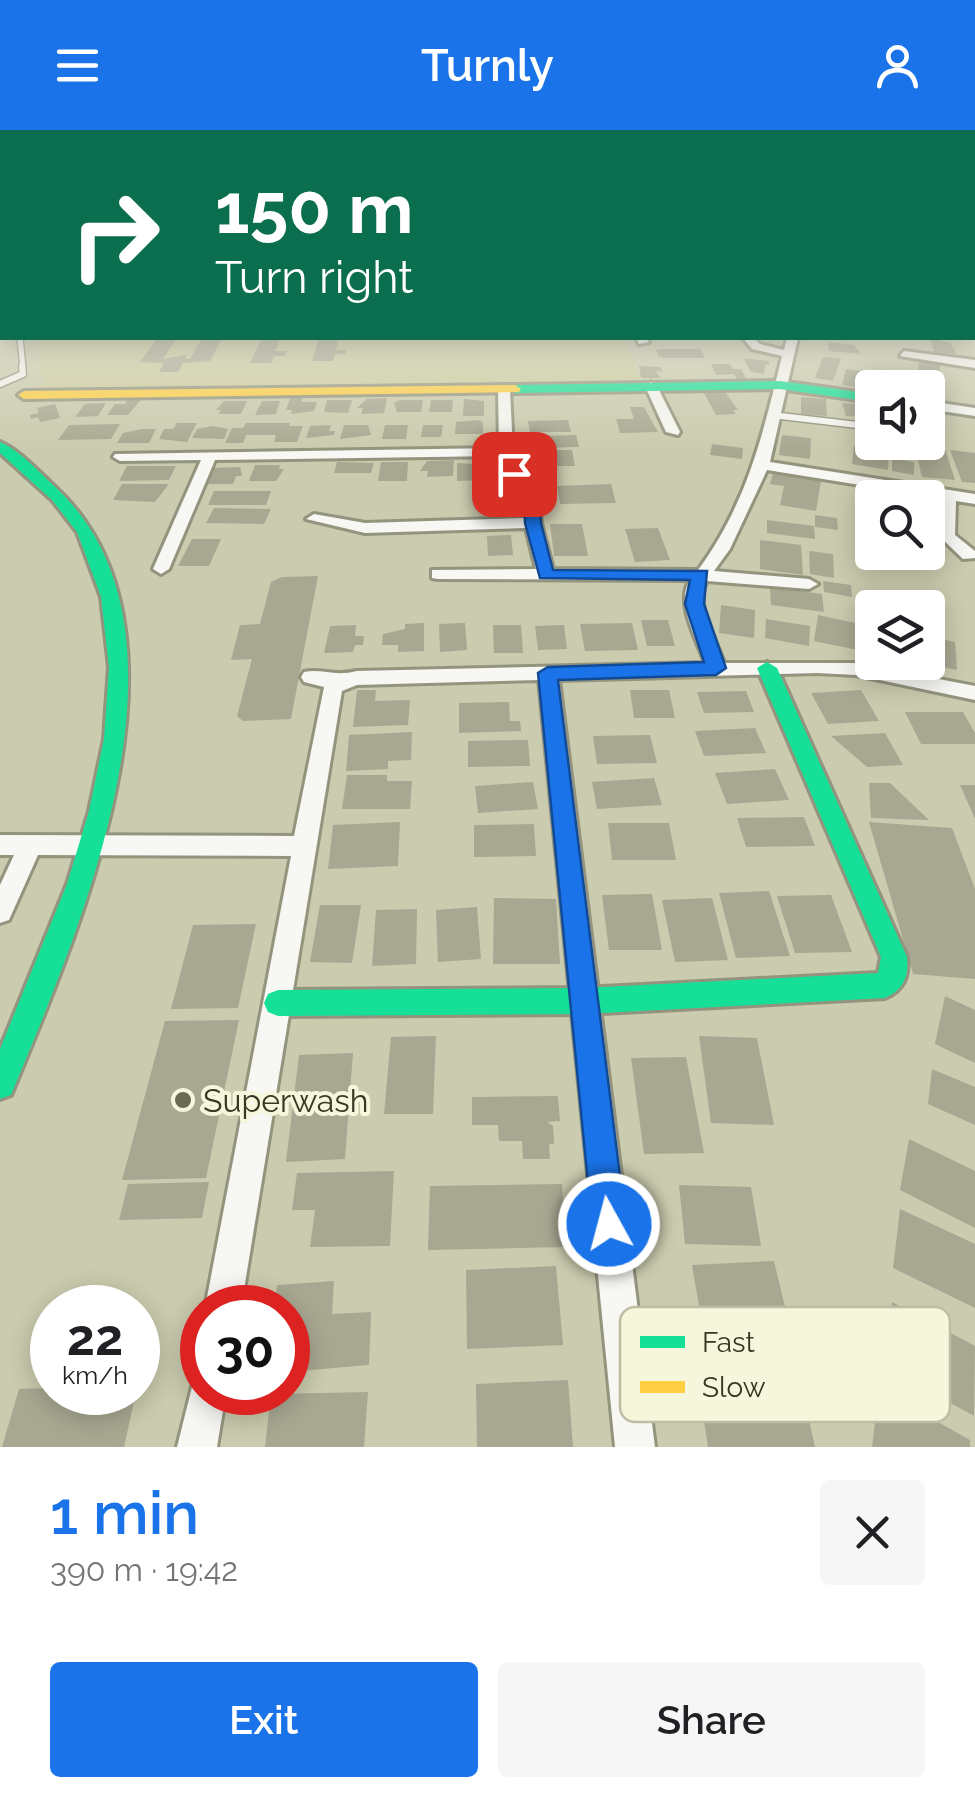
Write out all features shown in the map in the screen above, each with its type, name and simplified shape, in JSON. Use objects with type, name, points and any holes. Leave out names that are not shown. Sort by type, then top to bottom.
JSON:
[{"type":"street","points":[[751,340],[756,347],[787,354]]},
{"type":"street","points":[[716,668],[694,604],[694,587],[722,549],[762,465],[791,340]]},
{"type":"street","points":[[904,354],[975,364]]},
{"type":"street","points":[[24,396],[780,385],[855,396]]},
{"type":"street","points":[[651,386],[672,432]]},
{"type":"street","points":[[504,389],[506,452],[514,474],[531,488],[533,523],[546,575]]},
{"type":"street","points":[[945,408],[975,412]]},
{"type":"street","points":[[0,446],[54,492],[85,534],[114,605],[120,655],[118,725],[88,845],[60,932],[0,1084]]},
{"type":"street","points":[[120,457],[506,452]]},
{"type":"street","points":[[161,569],[210,454]]},
{"type":"street","points":[[762,465],[975,499]]},
{"type":"street","points":[[949,495],[946,536],[969,555]]},
{"type":"street","points":[[314,519],[365,528],[533,523]]},
{"type":"street","points":[[438,574],[701,575],[809,584]]},
{"type":"street","points":[[227,1285],[332,689],[324,680],[716,668],[856,669],[975,694]]},
{"type":"street","points":[[278,1003],[583,1001],[884,985],[896,974],[894,957],[767,668]]},
{"type":"street","points":[[548,673],[620,1318]]},
{"type":"street","points":[[0,912],[31,844]]},
{"type":"street","points":[[0,845],[306,846]]},
{"type":"street","points":[[198,1447],[203,1415]]},
{"type":"street","points":[[632,1422],[635,1447]]},
{"type":"lane","points":[[0,384],[23,374],[20,340]]},
{"type":"lane","points":[[772,415],[855,425]]},
{"type":"shaded area","points":[[39,340],[625,340],[641,383],[38,391],[48,379],[39,377]]},
{"type":"building","points":[[156,340],[176,340],[163,359],[187,355],[185,359],[190,359],[201,340],[221,340],[210,361],[183,363],[178,372],[159,372],[164,363],[140,362]]},
{"type":"building","points":[[261,340],[280,340],[275,351],[287,351],[285,356],[274,356],[271,363],[250,363]]},
{"type":"building","points":[[318,340],[338,340],[336,350],[346,350],[345,354],[335,354],[333,361],[312,361]]},
{"type":"building","points":[[931,340],[950,343],[957,354],[934,352]]},
{"type":"building","points":[[828,342],[854,345],[861,354],[829,351]]},
{"type":"building","points":[[701,349],[705,358],[664,358],[656,350]]},
{"type":"building","points":[[823,357],[841,359],[833,381],[815,378]]},
{"type":"building","points":[[743,358],[769,361],[769,365],[765,365],[764,374],[751,372]]},
{"type":"building","points":[[919,361],[940,364],[940,370],[918,370]]},
{"type":"building","points":[[711,364],[730,364],[733,369],[741,369],[747,380],[738,380],[734,374],[716,375]]},
{"type":"building","points":[[639,366],[661,367],[662,372],[655,371],[661,378],[641,378]]},
{"type":"building","points":[[846,369],[855,370],[855,387],[842,385]]},
{"type":"building","points":[[725,392],[738,410],[733,410],[736,414],[716,415],[704,393]]},
{"type":"building","points":[[130,396],[144,396],[128,415],[107,415],[115,404],[125,404]]},
{"type":"building","points":[[291,396],[303,396],[301,402],[317,402],[314,411],[291,414],[292,410],[286,410]]},
{"type":"building","points":[[801,397],[826,399],[827,416],[801,414]]},
{"type":"building","points":[[387,398],[384,413],[361,414],[363,408],[357,408],[367,399]]},
{"type":"building","points":[[464,399],[484,401],[484,416],[463,416]]},
{"type":"building","points":[[327,400],[352,400],[348,413],[324,412]]},
{"type":"building","points":[[423,400],[421,412],[397,412],[394,403]]},
{"type":"building","points":[[431,400],[453,400],[452,412],[429,412]]},
{"type":"building","points":[[224,401],[247,401],[241,414],[219,414],[221,410],[216,410]]},
{"type":"building","points":[[262,401],[280,401],[276,414],[255,415]]},
{"type":"building","points":[[106,403],[98,416],[75,417],[85,404]]},
{"type":"building","points":[[842,403],[855,404],[855,416],[846,416]]},
{"type":"building","points":[[55,404],[60,418],[40,422],[38,417],[31,419],[30,415],[39,413],[37,408]]},
{"type":"building","points":[[630,407],[644,407],[658,432],[620,433],[616,419],[634,419]]},
{"type":"building","points":[[568,420],[571,432],[530,432],[528,421]]},
{"type":"building","points":[[456,422],[483,423],[483,434],[455,434]]},
{"type":"building","points":[[177,423],[197,423],[187,442],[159,439],[164,429],[173,429]]},
{"type":"building","points":[[246,423],[303,426],[297,442],[274,442],[276,435],[246,435],[243,443],[225,443],[232,428],[243,428]]},
{"type":"building","points":[[120,424],[111,439],[58,440],[69,425]]},
{"type":"building","points":[[331,425],[329,431],[335,431],[334,435],[306,438],[310,426]]},
{"type":"building","points":[[344,425],[368,425],[371,435],[340,439]]},
{"type":"building","points":[[385,425],[408,425],[406,439],[382,439]]},
{"type":"building","points":[[423,425],[443,425],[441,437],[421,437]]},
{"type":"building","points":[[156,429],[149,443],[117,443],[123,433]]},
{"type":"building","points":[[197,429],[228,429],[224,439],[192,438]]},
{"type":"building","points":[[576,435],[579,447],[538,448],[536,436]]},
{"type":"building","points":[[782,435],[811,438],[810,459],[779,455]]},
{"type":"building","points":[[712,444],[743,448],[742,459],[710,455]]},
{"type":"building","points":[[854,445],[855,460],[888,460],[888,470],[852,464]]},
{"type":"building","points":[[945,449],[955,480],[922,477],[918,460],[945,460]]},
{"type":"building","points":[[532,450],[572,450],[575,466],[533,466]]},
{"type":"building","points":[[950,450],[975,453],[975,483],[962,482]]},
{"type":"building","points":[[454,460],[453,476],[427,477],[428,471],[420,471],[427,461]]},
{"type":"building","points":[[892,460],[914,462],[914,475],[892,471]]},
{"type":"building","points":[[337,462],[374,463],[371,473],[334,473]]},
{"type":"building","points":[[381,462],[408,462],[407,481],[378,481]]},
{"type":"building","points":[[457,463],[488,465],[485,480],[457,481]]},
{"type":"building","points":[[255,465],[280,465],[279,469],[284,469],[276,481],[249,481]]},
{"type":"building","points":[[127,466],[176,466],[169,480],[119,481]]},
{"type":"building","points":[[240,467],[242,476],[236,476],[233,484],[206,484],[213,468]]},
{"type":"building","points":[[773,473],[821,481],[816,511],[780,505],[784,486],[770,484]]},
{"type":"building","points":[[122,484],[169,484],[155,502],[113,500]]},
{"type":"building","points":[[611,484],[616,503],[560,504],[557,486]]},
{"type":"building","points":[[498,487],[499,498],[477,499],[476,488]]},
{"type":"building","points":[[214,491],[271,491],[266,505],[208,505]]},
{"type":"building","points":[[214,508],[271,509],[264,524],[206,523]]},
{"type":"building","points":[[815,515],[837,518],[838,530],[815,527]]},
{"type":"building","points":[[767,520],[814,526],[815,539],[767,533]]},
{"type":"building","points":[[550,524],[582,524],[588,556],[554,556]]},
{"type":"building","points":[[658,528],[670,560],[635,562],[625,529]]},
{"type":"building","points":[[511,535],[513,555],[488,556],[487,536]]},
{"type":"building","points":[[192,539],[221,539],[209,566],[178,566]]},
{"type":"building","points":[[760,540],[801,545],[803,575],[760,569]]},
{"type":"building","points":[[809,551],[833,554],[834,578],[810,574]]},
{"type":"building","points":[[318,576],[291,719],[243,721],[237,716],[252,659],[231,660],[240,625],[260,624],[271,582],[282,577]]},
{"type":"building","points":[[823,581],[851,585],[852,597],[824,592]]},
{"type":"building","points":[[770,587],[822,594],[824,612],[771,605]]},
{"type":"building","points":[[721,605],[755,610],[754,638],[719,633]]},
{"type":"building","points":[[818,615],[855,623],[855,649],[814,641]]},
{"type":"building","points":[[766,619],[810,626],[809,646],[765,638]]},
{"type":"building","points":[[641,620],[668,620],[675,646],[647,646]]},
{"type":"building","points":[[424,623],[424,651],[398,652],[398,645],[382,645],[383,634],[405,629],[405,624]]},
{"type":"building","points":[[465,623],[467,650],[440,652],[439,624]]},
{"type":"building","points":[[632,623],[638,650],[585,651],[580,624]]},
{"type":"building","points":[[356,625],[355,636],[364,636],[363,645],[355,645],[353,652],[324,653],[330,626]]},
{"type":"building","points":[[493,625],[521,625],[523,653],[494,653]]},
{"type":"building","points":[[564,625],[567,649],[538,650],[535,626]]},
{"type":"building","points":[[945,640],[955,642],[957,670],[945,668]]},
{"type":"building","points":[[357,690],[376,690],[375,701],[410,700],[408,725],[353,727]]},
{"type":"building","points":[[630,690],[669,690],[675,718],[634,718]]},
{"type":"building","points":[[861,690],[879,721],[828,724],[811,693]]},
{"type":"building","points":[[746,691],[754,712],[704,713],[697,692]]},
{"type":"building","points":[[509,702],[510,721],[520,721],[521,731],[459,733],[459,703]]},
{"type":"building","points":[[905,712],[963,712],[975,733],[975,744],[921,744]]},
{"type":"building","points":[[755,728],[766,753],[704,756],[695,731]]},
{"type":"building","points":[[412,732],[411,760],[388,761],[388,769],[346,771],[349,735]]},
{"type":"building","points":[[885,733],[903,765],[867,767],[831,736]]},
{"type":"building","points":[[650,735],[657,763],[597,764],[593,736]]},
{"type":"building","points":[[528,740],[530,766],[468,767],[468,741]]},
{"type":"building","points":[[775,769],[789,800],[727,804],[715,773]]},
{"type":"building","points":[[347,775],[387,775],[387,781],[412,781],[410,809],[342,809]]},
{"type":"building","points":[[654,778],[662,805],[597,809],[592,782]]},
{"type":"building","points":[[533,782],[538,809],[478,813],[475,786]]},
{"type":"building","points":[[869,783],[890,783],[929,820],[871,818]]},
{"type":"building","points":[[960,785],[975,785],[975,819]]},
{"type":"building","points":[[804,817],[815,846],[746,847],[737,818]]},
{"type":"building","points":[[400,822],[398,866],[328,869],[333,825]]},
{"type":"building","points":[[869,822],[952,828],[975,889],[975,979],[913,974]]},
{"type":"building","points":[[608,823],[669,823],[676,860],[612,860]]},
{"type":"building","points":[[534,824],[536,856],[474,857],[474,825]]},
{"type":"building","points":[[769,891],[790,956],[736,958],[719,893]]},
{"type":"building","points":[[652,894],[662,950],[609,950],[602,895]]},
{"type":"building","points":[[831,895],[852,952],[795,953],[777,896]]},
{"type":"building","points":[[494,898],[556,899],[560,964],[493,964]]},
{"type":"building","points":[[712,898],[728,960],[675,962],[662,900]]},
{"type":"building","points":[[320,905],[361,905],[352,963],[310,962]]},
{"type":"building","points":[[477,907],[481,959],[438,962],[436,910]]},
{"type":"building","points":[[417,909],[416,964],[372,966],[376,910]]},
{"type":"building","points":[[256,924],[238,1008],[171,1009],[193,925]]},
{"type":"building","points":[[945,996],[975,1010],[975,1063],[935,1044]]},
{"type":"building","name":"Superwash","points":[[239,1020],[206,1178],[122,1180],[165,1021]]},
{"type":"building","points":[[436,1036],[433,1114],[384,1114],[391,1037]]},
{"type":"building","points":[[699,1036],[757,1038],[774,1125],[711,1123]]},
{"type":"building","points":[[353,1053],[345,1159],[286,1162],[299,1055]]},
{"type":"building","points":[[686,1057],[704,1153],[644,1154],[631,1058]]},
{"type":"building","points":[[932,1069],[975,1087],[975,1125],[928,1104]]},
{"type":"building","points":[[558,1096],[560,1121],[547,1122],[553,1126],[550,1159],[523,1159],[522,1141],[499,1141],[498,1125],[472,1125],[472,1097]]},
{"type":"building","points":[[909,1139],[975,1171],[975,1228],[900,1190]]},
{"type":"building","points":[[394,1171],[390,1246],[310,1247],[315,1210],[292,1210],[297,1173]]},
{"type":"building","points":[[209,1182],[202,1218],[119,1220],[128,1184]]},
{"type":"building","points":[[562,1184],[566,1247],[428,1250],[430,1186]]},
{"type":"building","points":[[679,1185],[751,1187],[761,1246],[685,1244]]},
{"type":"building","points":[[900,1209],[975,1244],[975,1308],[893,1268]]},
{"type":"building","points":[[774,1261],[785,1307],[699,1307],[692,1265]]},
{"type":"building","points":[[556,1266],[563,1345],[467,1349],[466,1270]]},
{"type":"building","points":[[334,1281],[332,1314],[371,1312],[369,1365],[310,1370],[310,1285],[277,1285]]},
{"type":"building","points":[[950,1333],[975,1346],[974,1416],[950,1403]]},
{"type":"building","points":[[568,1380],[573,1447],[477,1447],[476,1384]]},
{"type":"building","points":[[19,1389],[30,1389],[30,1415],[131,1415],[124,1447],[2,1447]]},
{"type":"building","points":[[368,1392],[364,1447],[265,1447],[269,1415],[310,1415],[310,1393]]},
{"type":"building","points":[[704,1422],[809,1422],[815,1447],[708,1447]]},
{"type":"building","points":[[875,1422],[938,1422],[970,1440],[970,1447],[872,1447]]},
{"type":"traffic: fast","points":[[515,389],[780,385],[855,396]]},
{"type":"traffic: fast","points":[[0,446],[57,497],[85,532],[110,597],[119,667],[115,739],[101,811],[79,884],[0,1084]]},
{"type":"traffic: fast","points":[[278,1003],[583,1001],[885,985],[895,973],[894,957],[767,668]]},
{"type":"traffic: slow","points":[[24,395],[515,389]]},
{"type":"place","name":"Superwash","points":[[183,1100]]},
{"type":"route","points":[[514,474],[531,488],[533,523],[546,575],[701,575],[694,587],[694,604],[716,668],[548,673],[609,1224]]}]
